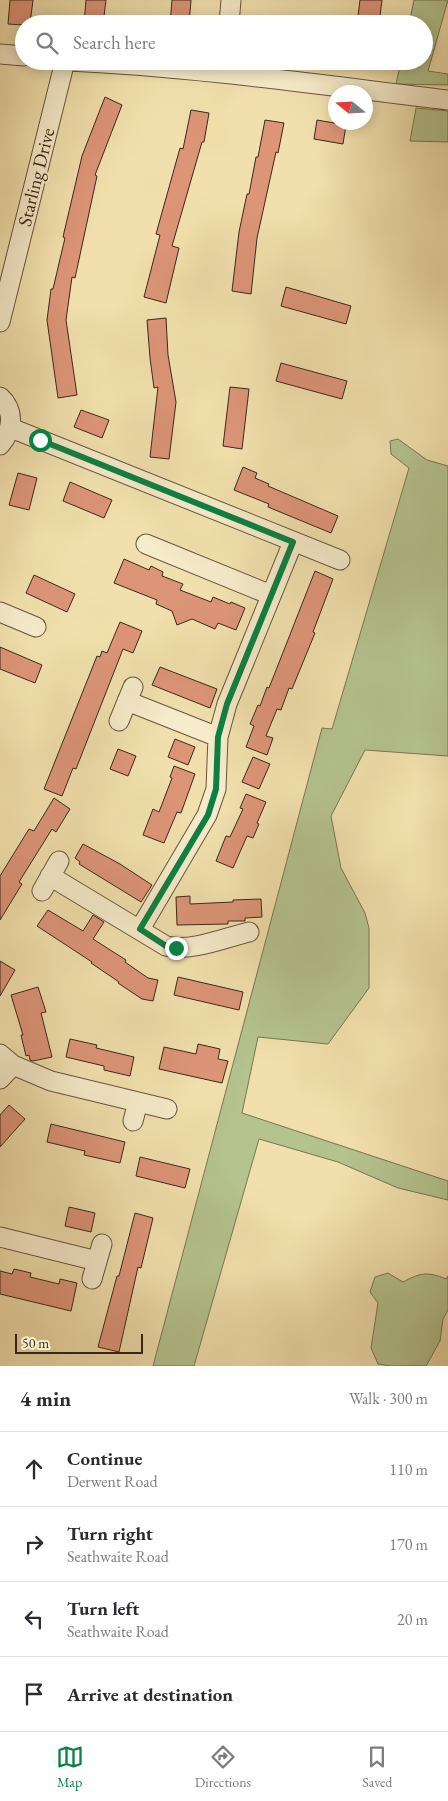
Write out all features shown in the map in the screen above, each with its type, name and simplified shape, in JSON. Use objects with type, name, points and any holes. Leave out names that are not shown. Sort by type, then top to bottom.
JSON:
[{"type":"street","points":[[230,15],[232,0]]},
{"type":"street","points":[[0,54],[15,55]]},
{"type":"street","name":"Starling Drive","points":[[0,322],[63,70]]},
{"type":"street","points":[[245,70],[448,100]]},
{"type":"street","points":[[0,396],[8,407],[11,417],[10,428],[6,438],[0,445]]},
{"type":"street","points":[[10,428],[340,560]]},
{"type":"street","points":[[140,929],[208,815],[216,789],[218,737],[227,704],[293,542]]},
{"type":"street","points":[[146,544],[220,566],[271,595]]},
{"type":"street","points":[[0,612],[36,628]]},
{"type":"street","points":[[119,721],[130,694],[218,737]]},
{"type":"street","points":[[50,876],[166,946],[187,948],[225,945],[249,932]]},
{"type":"street","points":[[0,1079],[6,1060],[51,1081],[167,1109]]},
{"type":"street","points":[[133,1121],[138,1102]]},
{"type":"street","points":[[0,1237],[97,1262]]},
{"type":"green space","points":[[414,0],[448,0],[433,53],[433,15],[411,15]]},
{"type":"green space","points":[[399,70],[428,70],[448,74],[448,85],[396,84]]},
{"type":"green space","points":[[416,108],[448,111],[448,142],[410,141]]},
{"type":"green space","points":[[398,439],[427,460],[448,466],[448,756],[365,750],[331,816],[341,868],[365,913],[369,928],[369,988],[328,1044],[258,1037],[242,1113],[448,1181],[448,1200],[398,1188],[338,1162],[259,1139],[194,1366],[153,1366],[322,728],[332,729],[409,468],[391,454],[390,441]]},
{"type":"green space","points":[[388,1273],[403,1282],[424,1274],[446,1279],[448,1276],[448,1310],[443,1319],[440,1341],[426,1366],[378,1364],[371,1348],[378,1303],[370,1292],[375,1277]]},
{"type":"building","points":[[10,0],[33,0],[31,15],[15,15],[15,24],[8,24]]},
{"type":"building","points":[[86,0],[106,0],[104,15],[85,15]]},
{"type":"building","points":[[172,0],[191,0],[190,15],[171,15]]},
{"type":"building","points":[[360,0],[382,0],[380,15],[358,15]]},
{"type":"building","points":[[105,97],[122,105],[95,175],[97,176],[75,278],[72,277],[66,320],[77,395],[58,398],[47,320],[51,289],[53,289],[65,238],[63,237],[82,156]]},
{"type":"building","points":[[191,110],[209,113],[204,142],[202,142],[172,246],[179,248],[166,303],[144,297],[160,235],[156,234],[180,148],[183,149]]},
{"type":"building","points":[[265,120],[284,123],[257,238],[251,294],[232,291],[239,232],[256,157],[258,157]]},
{"type":"building","points":[[317,120],[328,122],[328,130],[345,130],[343,144],[314,139]]},
{"type":"building","points":[[286,287],[351,306],[346,324],[281,306]]},
{"type":"building","points":[[166,318],[168,355],[176,402],[169,459],[150,457],[158,387],[154,388],[147,320]]},
{"type":"building","points":[[281,363],[347,381],[342,399],[276,381]]},
{"type":"building","points":[[230,387],[249,389],[242,449],[223,446]]},
{"type":"building","points":[[81,410],[109,420],[102,438],[74,427]]},
{"type":"building","points":[[243,467],[257,473],[255,478],[269,484],[268,486],[338,516],[331,533],[268,507],[269,504],[234,490]]},
{"type":"building","points":[[18,473],[37,478],[29,510],[9,505]]},
{"type":"building","points":[[70,482],[112,500],[104,518],[63,501]]},
{"type":"building","points":[[124,559],[149,570],[151,566],[163,572],[162,576],[183,584],[180,590],[211,602],[213,597],[245,608],[236,630],[218,623],[215,629],[192,619],[177,625],[172,611],[156,604],[157,600],[114,583]]},
{"type":"building","points":[[315,571],[333,579],[313,632],[315,633],[292,689],[289,688],[281,710],[277,709],[266,736],[273,738],[267,755],[246,747],[254,726],[250,724],[258,705],[260,706],[267,687],[269,688]]},
{"type":"building","points":[[34,575],[75,594],[67,612],[26,593]]},
{"type":"building","points":[[120,622],[142,631],[133,653],[123,649],[76,769],[73,768],[62,796],[44,789],[97,656],[100,657],[102,651],[107,653]]},
{"type":"building","points":[[0,647],[42,665],[35,683],[0,669]]},
{"type":"building","points":[[160,667],[217,689],[210,708],[152,685]]},
{"type":"building","points":[[175,739],[195,747],[188,765],[168,757]]},
{"type":"building","points":[[118,749],[136,756],[128,776],[110,769]]},
{"type":"building","points":[[253,757],[270,764],[259,789],[242,782]]},
{"type":"building","points":[[174,766],[195,774],[181,813],[177,812],[164,843],[143,835],[153,809],[159,812],[172,778],[170,777]]},
{"type":"building","points":[[246,794],[266,802],[253,838],[247,836],[233,868],[216,861],[226,836],[230,837],[243,809],[240,808]]},
{"type":"building","points":[[54,798],[70,809],[56,832],[52,829],[19,882],[22,884],[0,920],[0,876],[29,829],[34,831]]},
{"type":"building","points":[[83,844],[120,864],[152,885],[141,902],[79,864],[80,862],[75,858]]},
{"type":"building","points":[[190,896],[190,904],[261,899],[262,917],[245,918],[245,921],[228,921],[228,924],[177,925],[176,897]]},
{"type":"building","points":[[48,910],[83,931],[93,915],[104,922],[93,939],[126,960],[125,962],[148,978],[158,980],[153,1001],[142,999],[92,962],[37,926]]},
{"type":"building","points":[[0,961],[15,970],[0,996]]},
{"type":"building","points":[[178,977],[243,992],[239,1010],[174,995]]},
{"type":"building","points":[[38,987],[46,1012],[41,1013],[52,1057],[33,1061],[30,1060],[29,1055],[26,1056],[21,1035],[23,1035],[11,995]]},
{"type":"building","points":[[70,1039],[97,1045],[96,1048],[134,1057],[130,1076],[104,1070],[104,1066],[66,1057]]},
{"type":"building","points":[[198,1044],[220,1049],[218,1059],[228,1061],[222,1083],[159,1069],[164,1047],[196,1054]]},
{"type":"building","points":[[9,1105],[25,1119],[0,1147],[0,1115]]},
{"type":"building","points":[[51,1124],[125,1142],[120,1163],[84,1155],[85,1151],[47,1142]]},
{"type":"building","points":[[140,1157],[190,1169],[185,1188],[136,1176]]},
{"type":"building","points":[[69,1207],[95,1213],[91,1232],[65,1226]]},
{"type":"building","points":[[135,1213],[153,1218],[141,1268],[138,1267],[119,1352],[98,1347]]},
{"type":"building","points":[[14,1269],[31,1273],[30,1277],[59,1284],[60,1279],[77,1283],[71,1311],[0,1294],[0,1271],[12,1274]]},
{"type":"route","points":[[40,440],[293,542],[227,704],[218,737],[216,789],[208,815],[140,929],[166,946],[176,948]]}]
